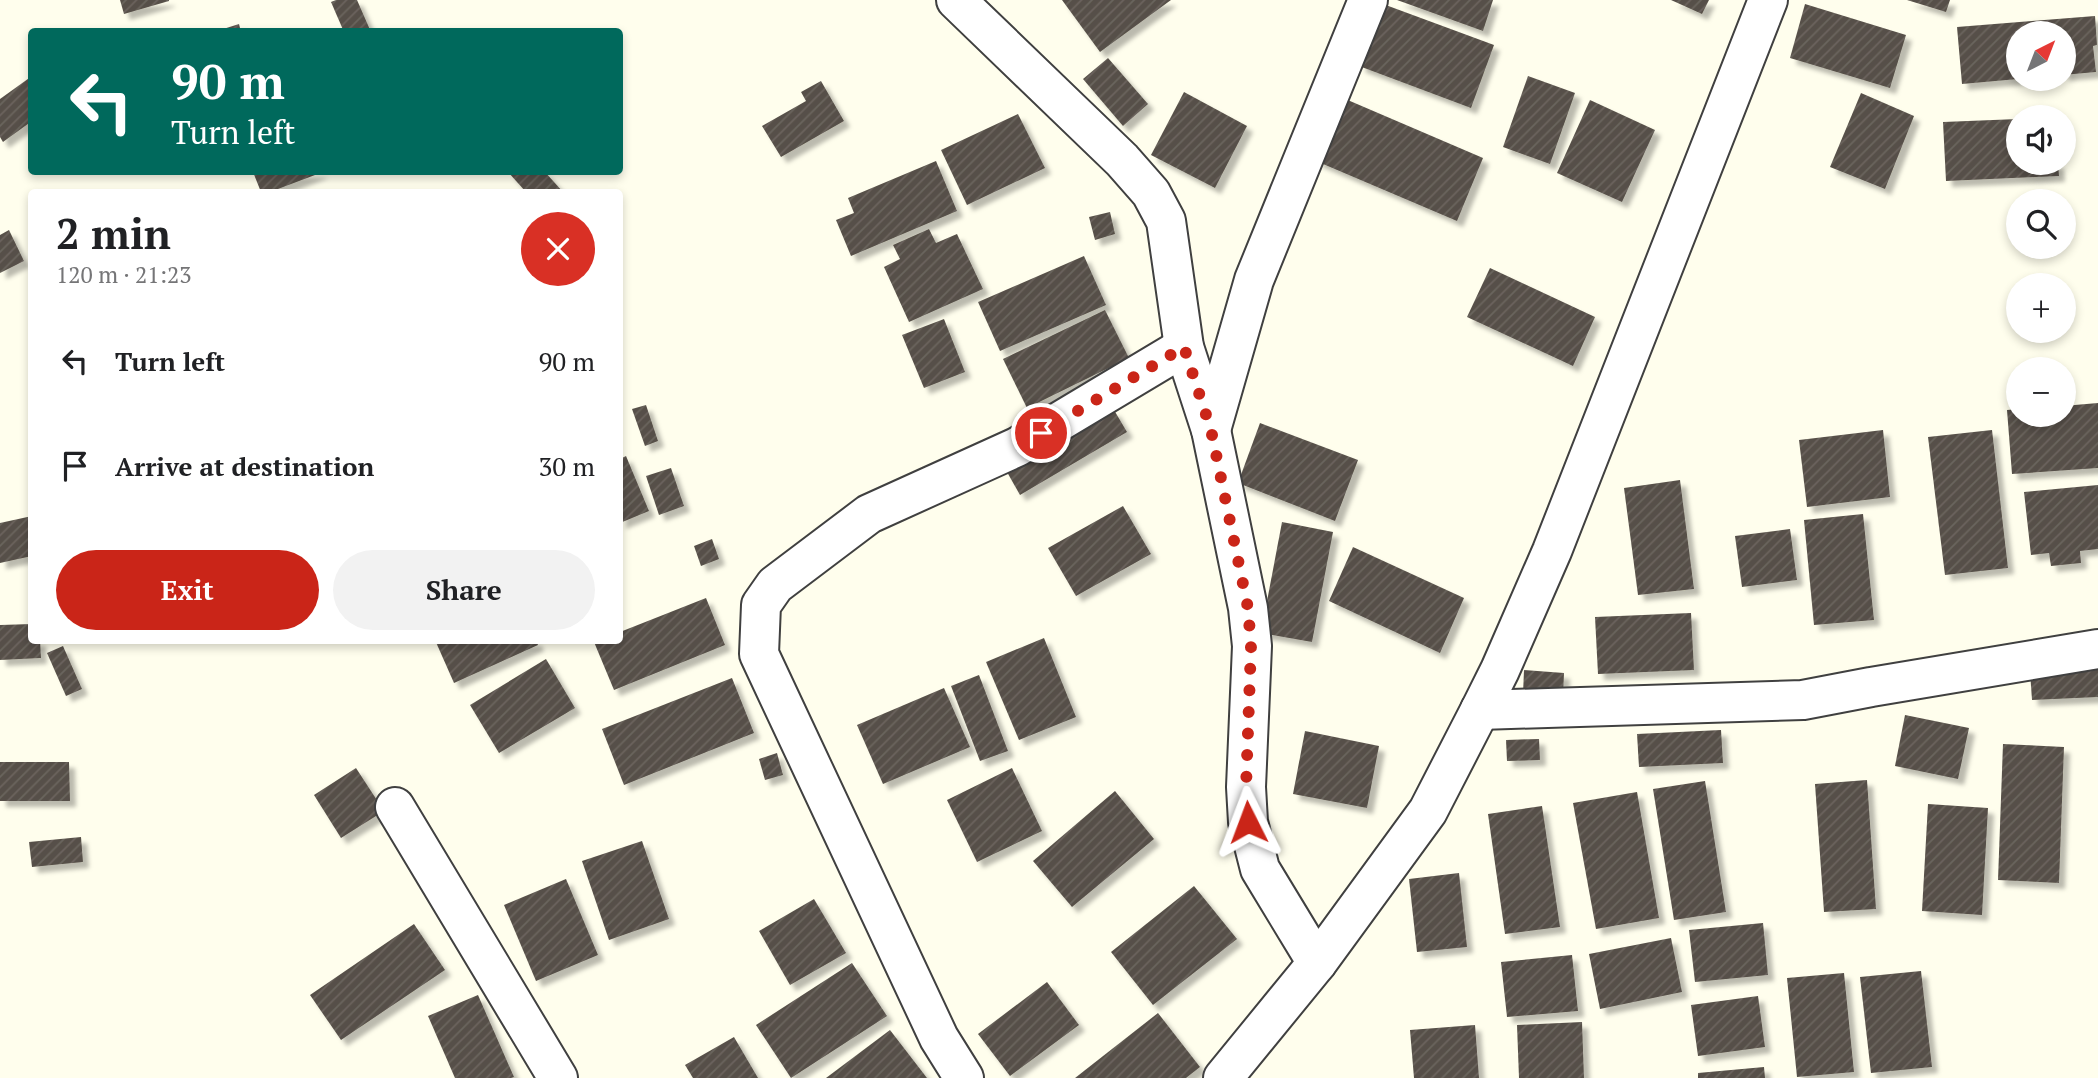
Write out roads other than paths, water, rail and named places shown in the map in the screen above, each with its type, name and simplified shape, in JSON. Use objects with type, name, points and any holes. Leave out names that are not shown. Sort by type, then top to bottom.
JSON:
[{"type":"street","points":[[956,0],[1122,160],[1152,193],[1166,221],[1184,347],[1211,430],[1248,608],[1251,646],[1246,788],[1248,822],[1260,869],[1317,963]]},
{"type":"street","points":[[1211,430],[1254,280],[1368,0]]},
{"type":"street","points":[[1223,1078],[1317,963],[1428,811],[1480,710],[1552,551],[1768,0]]},
{"type":"street","points":[[964,1078],[939,1038],[760,654],[761,605],[775,585],[869,514],[1017,447],[1184,347]]},
{"type":"street","points":[[1480,710],[1803,700],[2098,649]]},
{"type":"street","points":[[395,807],[558,1078]]}]
